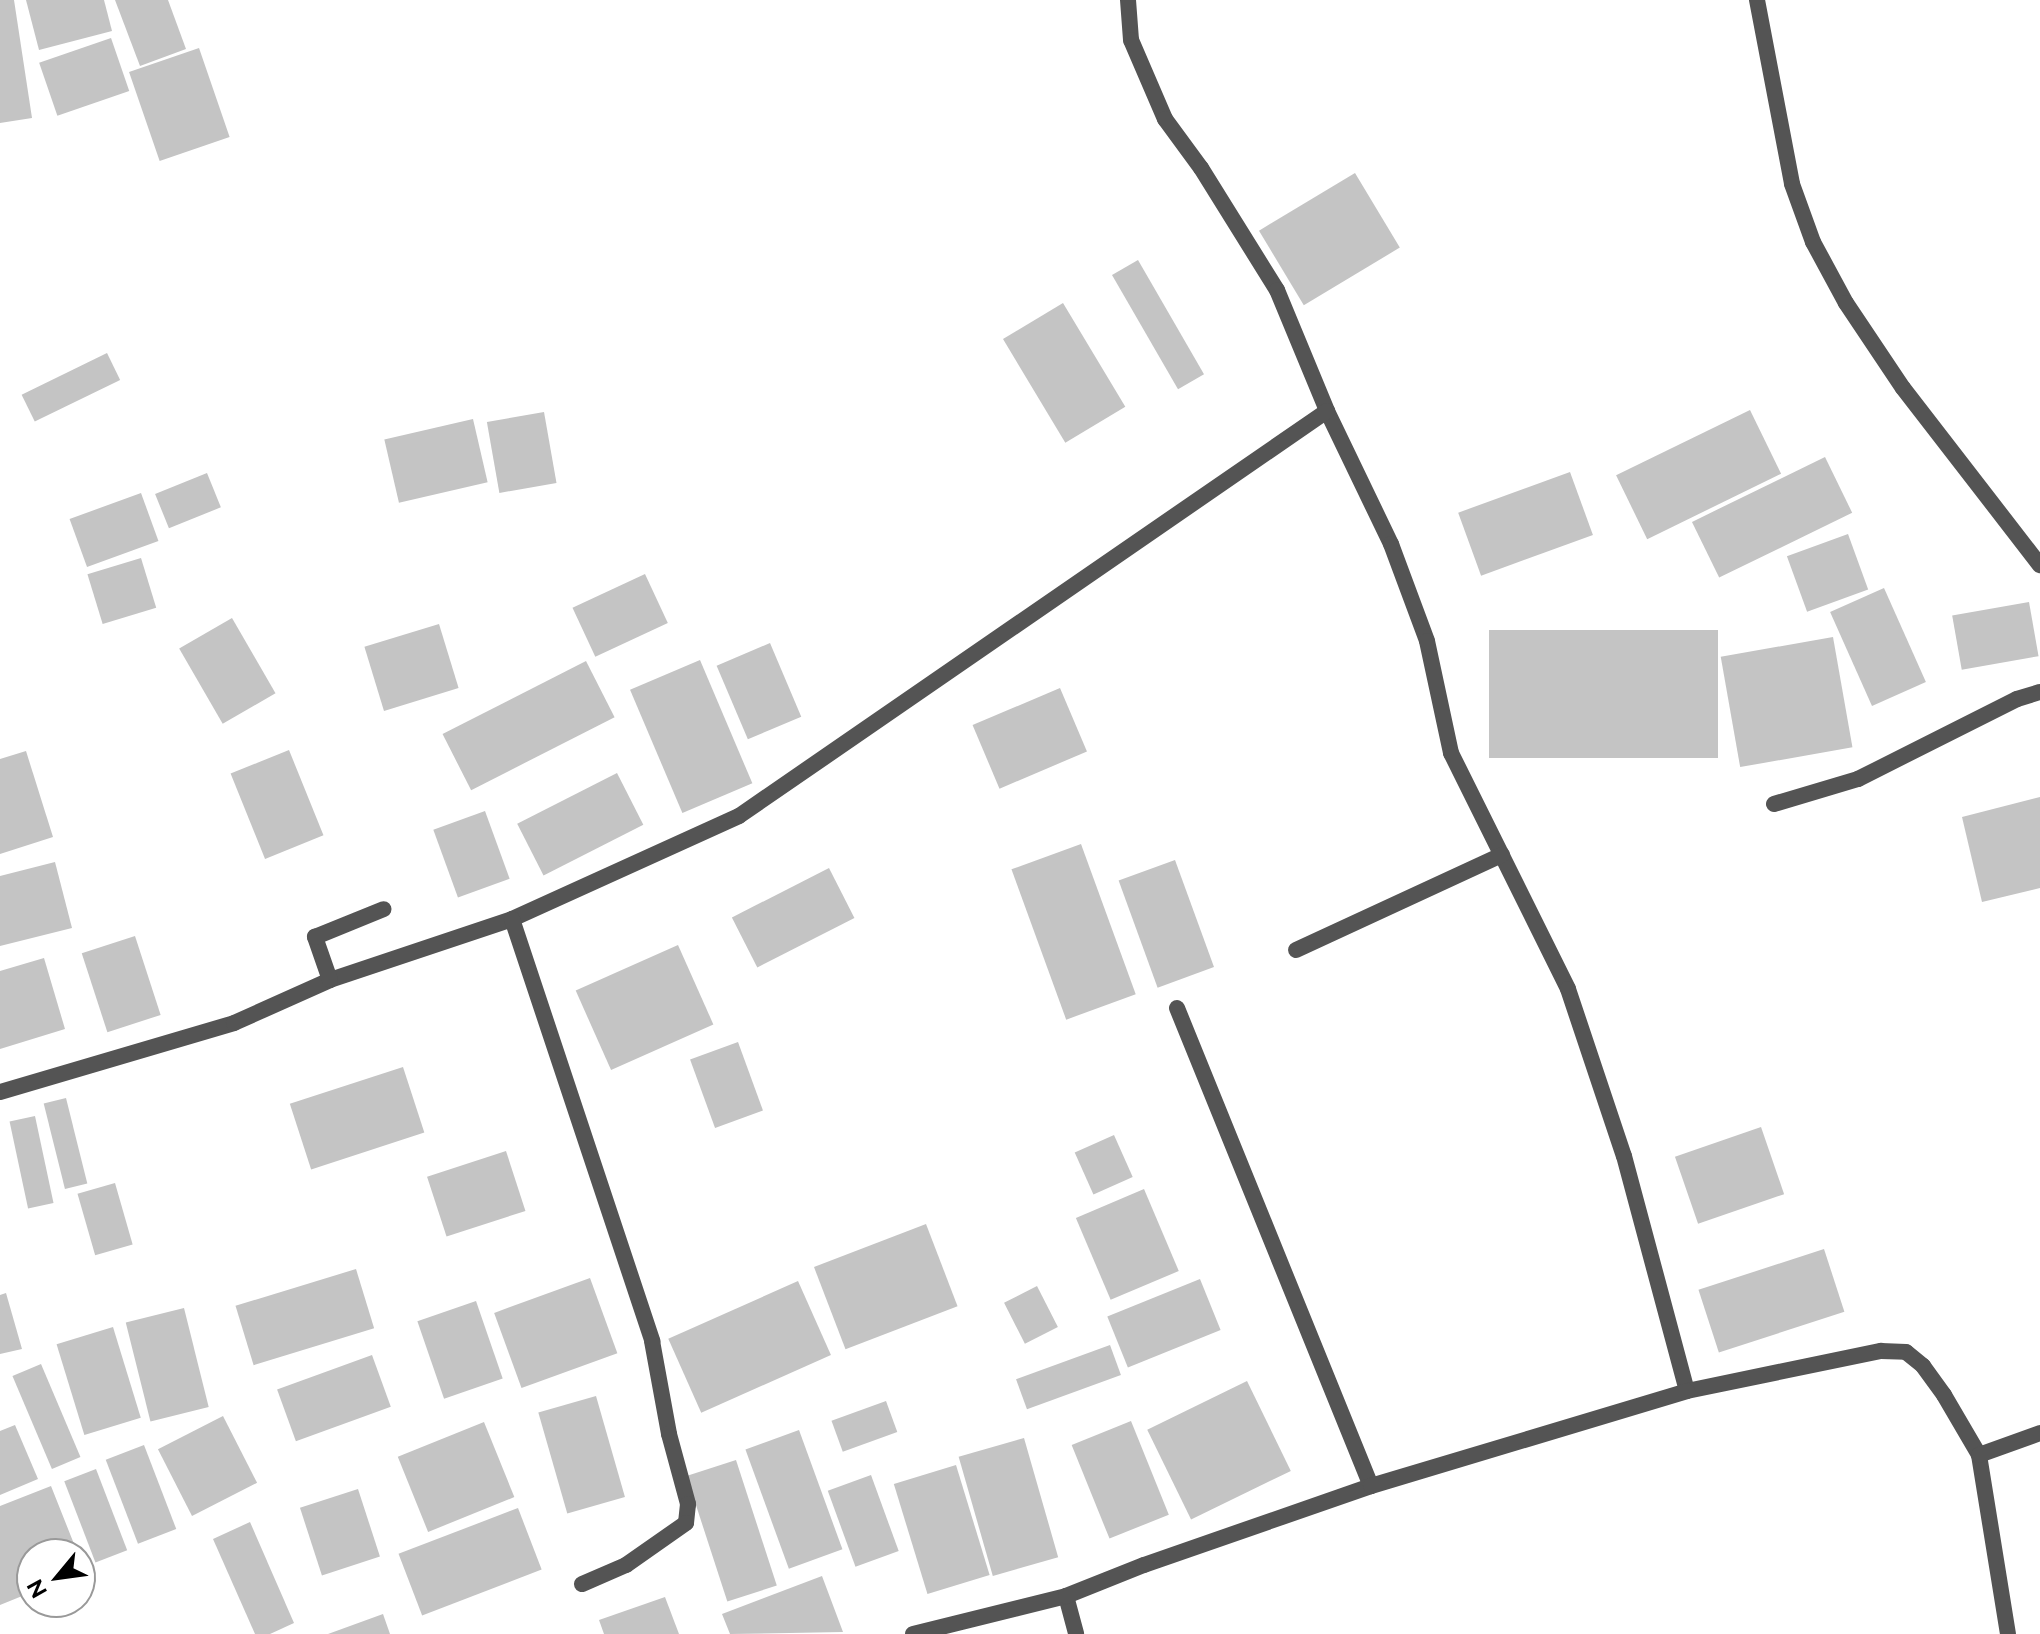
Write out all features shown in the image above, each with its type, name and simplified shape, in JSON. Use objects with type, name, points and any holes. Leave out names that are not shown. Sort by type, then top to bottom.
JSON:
[{"type":"street","points":[[1128,0],[1131,40],[1165,119],[1201,168],[1277,290],[1327,411],[1391,544],[1427,641],[1451,753],[1568,989],[1624,1156],[1687,1391]]},
{"type":"street","points":[[1757,0],[1792,184],[1813,242],[1846,303],[1903,388],[2040,565]]},
{"type":"street","points":[[0,1092],[234,1023],[330,980],[512,919],[739,816],[1327,411]]},
{"type":"street","points":[[1774,804],[1858,779],[2017,699],[2040,692]]},
{"type":"street","points":[[1296,950],[1502,855]]},
{"type":"street","points":[[330,980],[315,937],[384,909]]},
{"type":"street","points":[[512,919],[652,1341],[669,1434],[688,1504],[686,1523],[680,1528],[626,1565],[582,1584]]},
{"type":"street","points":[[1177,1008],[1371,1486]]},
{"type":"street","points":[[913,1634],[1066,1596],[1144,1565],[1371,1486],[1687,1391],[1881,1351],[1906,1352],[1923,1366],[1979,1455],[2008,1634]]},
{"type":"street","points":[[1979,1455],[2040,1433]]},
{"type":"street","points":[[1066,1596],[1076,1634]]},
{"type":"building","points":[[0,0],[14,0],[32,118],[0,123]]},
{"type":"building","points":[[26,0],[104,0],[112,31],[39,50]]},
{"type":"building","points":[[115,0],[168,0],[186,49],[140,66]]},
{"type":"building","points":[[111,38],[129,91],[57,116],[39,63]]},
{"type":"building","points":[[199,48],[230,137],[160,161],[129,72]]},
{"type":"building","points":[[1355,173],[1400,248],[1304,305],[1259,231]]},
{"type":"building","points":[[1138,260],[1204,374],[1178,389],[1112,275]]},
{"type":"building","points":[[1063,303],[1125,407],[1065,443],[1003,339]]},
{"type":"building","points":[[107,353],[120,380],[35,422],[22,395]]},
{"type":"building","points":[[1750,410],[1781,474],[1647,539],[1616,475]]},
{"type":"building","points":[[544,412],[557,483],[499,493],[487,422]]},
{"type":"building","points":[[473,419],[488,482],[399,503],[384,439]]},
{"type":"building","points":[[1825,457],[1852,513],[1719,578],[1692,522]]},
{"type":"building","points":[[1570,472],[1593,535],[1481,576],[1458,513]]},
{"type":"building","points":[[207,473],[221,507],[169,528],[155,494]]},
{"type":"building","points":[[141,493],[158,541],[87,567],[70,519]]},
{"type":"building","points":[[1848,534],[1868,589],[1807,612],[1787,556]]},
{"type":"building","points":[[141,558],[156,608],[103,624],[87,574]]},
{"type":"building","points":[[645,574],[668,623],[595,657],[572,608]]},
{"type":"building","points":[[1884,588],[1926,682],[1872,706],[1830,612]]},
{"type":"building","points":[[2029,602],[2039,656],[1962,670],[1952,616]]},
{"type":"building","points":[[232,618],[276,693],[223,724],[179,648]]},
{"type":"building","points":[[439,624],[459,688],[384,711],[364,647]]},
{"type":"building","points":[[1489,630],[1718,630],[1718,758],[1489,758]]},
{"type":"building","points":[[1833,637],[1852,747],[1740,767],[1721,657]]},
{"type":"building","points":[[770,643],[801,717],[748,739],[717,666]]},
{"type":"building","points":[[700,660],[752,783],[682,813],[630,690]]},
{"type":"building","points":[[586,661],[615,717],[471,790],[443,734]]},
{"type":"building","points":[[1060,688],[1087,752],[1000,789],[973,725]]},
{"type":"building","points":[[289,750],[323,835],[265,859],[231,774]]},
{"type":"building","points":[[26,751],[53,837],[0,854],[0,759]]},
{"type":"building","points":[[617,773],[643,825],[544,876],[517,824]]},
{"type":"building","points":[[2040,797],[2040,888],[1982,902],[1962,817]]},
{"type":"building","points":[[485,811],[510,879],[458,897],[433,830]]},
{"type":"building","points":[[1081,844],[1136,994],[1066,1020],[1011,869]]},
{"type":"building","points":[[1175,860],[1214,967],[1158,988],[1119,881]]},
{"type":"building","points":[[55,862],[72,928],[0,946],[0,876]]},
{"type":"building","points":[[829,868],[854,918],[757,967],[732,917]]},
{"type":"building","points":[[135,936],[161,1015],[107,1032],[82,953]]},
{"type":"building","points":[[678,945],[713,1024],[611,1070],[576,991]]},
{"type":"building","points":[[44,958],[65,1029],[0,1049],[0,971]]},
{"type":"building","points":[[738,1042],[763,1111],[715,1128],[690,1059]]},
{"type":"building","points":[[403,1067],[424,1133],[311,1169],[290,1104]]},
{"type":"building","points":[[66,1098],[87,1183],[65,1189],[44,1104]]},
{"type":"building","points":[[35,1116],[54,1203],[28,1208],[10,1121]]},
{"type":"building","points":[[1761,1127],[1784,1194],[1698,1224],[1675,1157]]},
{"type":"building","points":[[1114,1135],[1133,1177],[1093,1195],[1075,1152]]},
{"type":"building","points":[[506,1151],[525,1211],[447,1237],[427,1177]]},
{"type":"building","points":[[115,1183],[133,1245],[95,1255],[78,1194]]},
{"type":"building","points":[[1144,1189],[1179,1271],[1111,1300],[1076,1218]]},
{"type":"building","points":[[926,1224],[958,1306],[846,1349],[814,1267]]},
{"type":"building","points":[[1824,1249],[1844,1312],[1719,1353],[1698,1290]]},
{"type":"building","points":[[356,1269],[374,1328],[254,1365],[236,1306]]},
{"type":"building","points":[[590,1278],[617,1353],[522,1388],[494,1313]]},
{"type":"building","points":[[1200,1279],[1221,1330],[1128,1367],[1107,1316]]},
{"type":"building","points":[[798,1281],[831,1355],[701,1413],[668,1339]]},
{"type":"building","points":[[1037,1286],[1058,1327],[1025,1344],[1004,1303]]},
{"type":"building","points":[[6,1293],[22,1349],[0,1354],[0,1295]]},
{"type":"building","points":[[476,1301],[503,1379],[444,1399],[417,1321]]},
{"type":"building","points":[[184,1308],[209,1407],[150,1421],[126,1323]]},
{"type":"building","points":[[113,1327],[141,1418],[84,1435],[57,1344]]},
{"type":"building","points":[[1110,1345],[1121,1375],[1027,1409],[1016,1379]]},
{"type":"building","points":[[372,1355],[391,1407],[296,1441],[277,1390]]},
{"type":"building","points":[[41,1364],[80,1457],[52,1469],[12,1376]]},
{"type":"building","points":[[1247,1381],[1291,1471],[1191,1520],[1147,1430]]},
{"type":"building","points":[[596,1396],[625,1497],[567,1513],[538,1413]]},
{"type":"building","points":[[886,1401],[897,1432],[843,1452],[831,1421]]},
{"type":"building","points":[[223,1416],[257,1483],[192,1516],[158,1449]]},
{"type":"building","points":[[1131,1421],[1169,1515],[1109,1539],[1072,1445]]},
{"type":"building","points":[[484,1422],[514,1497],[428,1532],[398,1457]]},
{"type":"building","points":[[15,1425],[38,1479],[0,1495],[0,1431]]},
{"type":"building","points":[[799,1430],[842,1549],[789,1569],[745,1449]]},
{"type":"building","points":[[1024,1438],[1058,1557],[993,1576],[959,1457]]},
{"type":"building","points":[[144,1445],[176,1529],[138,1544],[106,1460]]},
{"type":"building","points":[[736,1460],[777,1586],[727,1602],[687,1476]]},
{"type":"building","points":[[956,1465],[990,1575],[927,1594],[894,1484]]},
{"type":"building","points":[[96,1469],[127,1550],[96,1562],[96,1538],[86,1538],[64,1481]]},
{"type":"building","points":[[871,1475],[899,1551],[855,1567],[828,1491]]},
{"type":"building","points":[[51,1486],[72,1538],[16,1538],[16,1598],[0,1605],[0,1506]]},
{"type":"building","points":[[358,1489],[380,1557],[322,1575],[300,1508]]},
{"type":"building","points":[[518,1508],[542,1570],[422,1615],[399,1554]]},
{"type":"building","points":[[250,1522],[294,1623],[270,1634],[255,1634],[213,1539]]},
{"type":"building","points":[[822,1576],[843,1632],[730,1634],[722,1614]]},
{"type":"building","points":[[665,1597],[679,1634],[604,1634],[599,1620]]},
{"type":"building","points":[[383,1614],[390,1634],[328,1634]]}]
